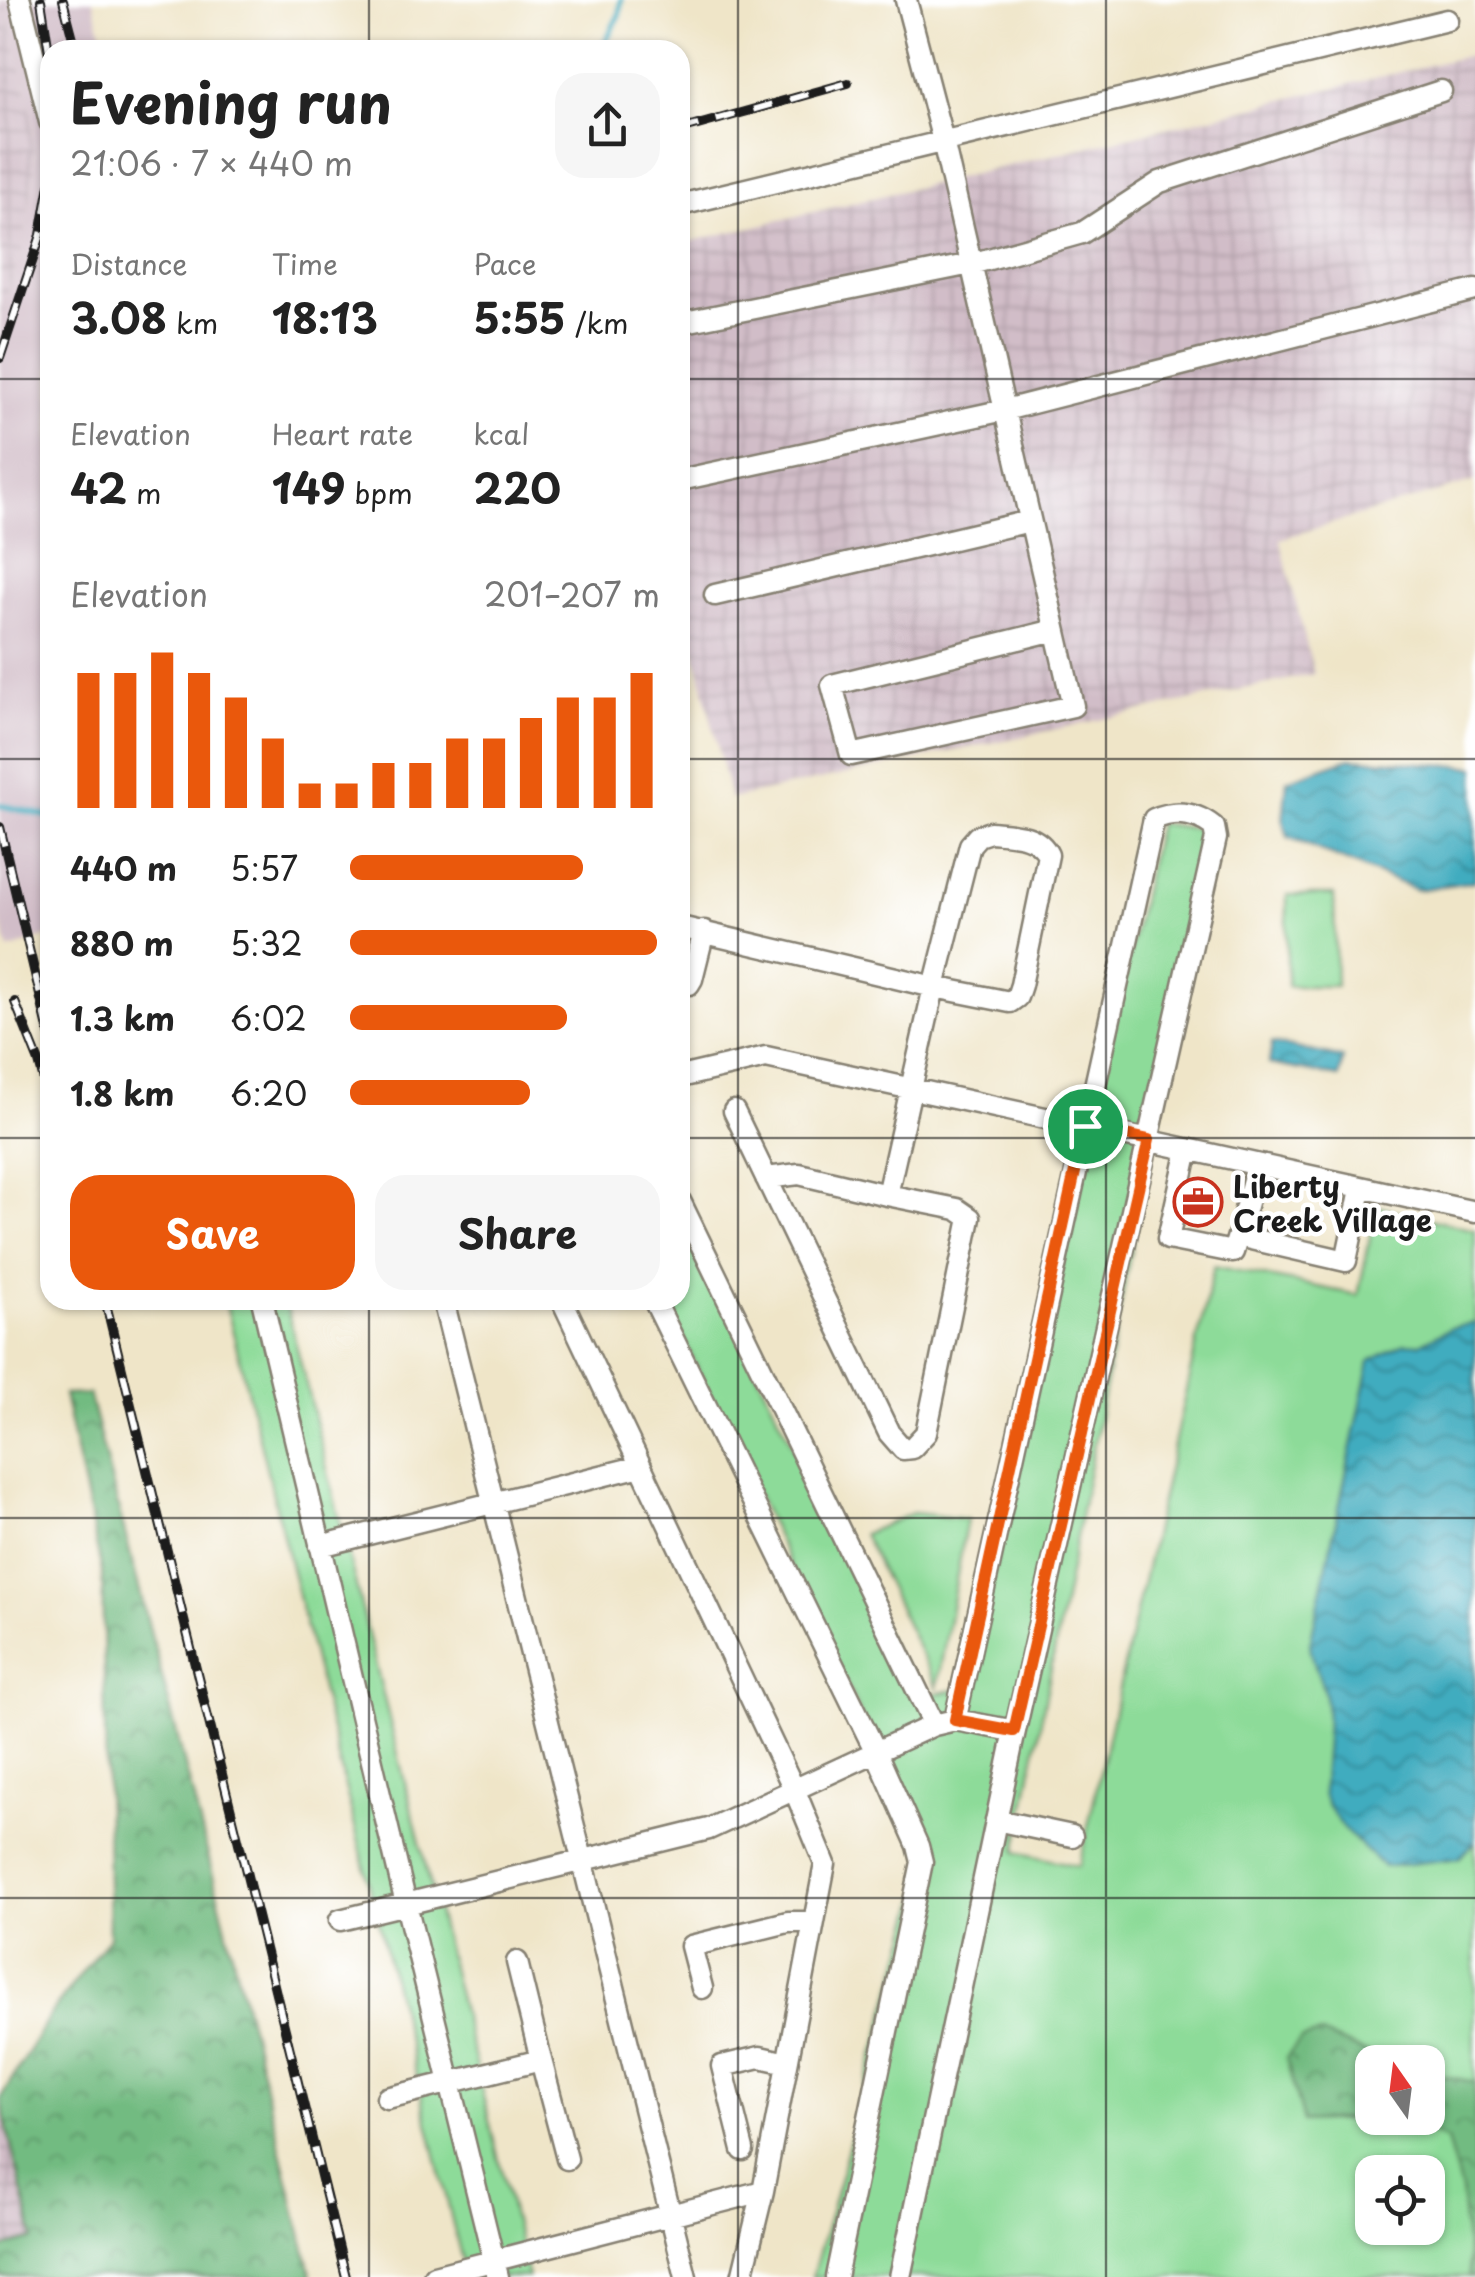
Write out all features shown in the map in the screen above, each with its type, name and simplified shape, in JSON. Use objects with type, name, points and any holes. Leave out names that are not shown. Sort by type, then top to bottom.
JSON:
[{"type":"street","points":[[20,0],[40,81]]},
{"type":"street","points":[[906,0],[943,140],[1004,410],[1030,521],[1055,630],[1072,706],[850,755],[832,685],[1055,630]]},
{"type":"street","points":[[690,203],[1447,20]]},
{"type":"street","points":[[690,321],[971,264],[1082,233],[1160,182],[1441,91]]},
{"type":"street","points":[[690,478],[1004,410],[1475,290]]},
{"type":"street","points":[[715,595],[1030,521]]},
{"type":"street","points":[[900,2277],[1014,1731],[1216,838],[1214,826],[1190,814],[1176,812],[1154,819],[944,1722]]},
{"type":"street","points":[[690,929],[704,931],[934,986],[1001,1002],[1017,996],[1048,855],[1044,846],[1034,839],[990,832],[978,836],[970,845],[934,986],[888,1195]]},
{"type":"street","points":[[690,982],[704,931]]},
{"type":"street","points":[[690,1076],[766,1057],[1475,1212]]},
{"type":"street","points":[[734,1111],[766,1178],[889,1434],[904,1448],[912,1448],[926,1433],[970,1218],[957,1209],[799,1174],[766,1178]]},
{"type":"street","points":[[1188,1149],[1168,1239],[1233,1252],[1257,1165]]},
{"type":"street","points":[[1238,1236],[1346,1260],[1361,1189]]},
{"type":"street","points":[[690,1221],[944,1722]]},
{"type":"street","points":[[264,1310],[496,2269]]},
{"type":"street","points":[[445,1310],[686,2277]]},
{"type":"street","points":[[567,1310],[795,1790],[825,1864],[742,2277]]},
{"type":"street","points":[[659,1310],[876,1752],[922,1862],[836,2277]]},
{"type":"street","points":[[320,1546],[641,1466]]},
{"type":"street","points":[[340,1920],[709,1829],[944,1722],[1014,1731]]},
{"type":"street","points":[[996,1820],[1072,1836]]},
{"type":"street","points":[[702,1988],[691,1946],[788,1922],[814,1922]]},
{"type":"street","points":[[517,1962],[567,2158]]},
{"type":"street","points":[[743,2150],[722,2066],[760,2057],[787,2063]]},
{"type":"street","points":[[387,2098],[541,2060]]},
{"type":"street","points":[[434,2276],[496,2269],[670,2215],[762,2192]]},
{"type":"shaded area","points":[[0,0],[4,0],[33,120],[35,168],[23,247],[0,318]]},
{"type":"shaded area","points":[[4,0],[93,0],[103,40],[40,40],[40,939],[9,950],[0,919],[0,318],[23,247],[35,168],[33,120]]},
{"type":"shaded area","points":[[1475,54],[1475,481],[1280,539],[1314,674],[730,799],[690,631],[690,242]]},
{"type":"shaded area","points":[[0,2105],[34,2240],[0,2248]]},
{"type":"green space","points":[[1158,823],[1211,831],[1016,1852],[1079,1866],[1214,1266],[1358,1295],[1377,1206],[1475,1230],[1475,2082],[1445,2076],[1445,2045],[1355,2045],[1355,2048],[1321,2034],[1301,2039],[1286,2058],[1303,2122],[1355,2120],[1355,2135],[1438,2135],[1447,2140],[1461,2191],[1469,2277],[812,2277],[929,1859],[670,1310],[690,1310],[690,1235],[916,1697],[968,1688]]},
{"type":"green space","points":[[1287,895],[1334,895],[1336,986],[1287,986]]},
{"type":"green space","points":[[227,1310],[287,1310],[528,2277],[466,2277]]},
{"type":"green space","points":[[89,1394],[312,2277],[0,2277],[0,2248],[34,2239],[0,2099],[51,2013],[109,1937],[102,1572],[64,1395]]},
{"type":"green space","points":[[913,1513],[967,1519],[937,1687],[863,1534]]},
{"type":"green space","points":[[1321,2034],[1355,2048],[1355,2118],[1303,2122],[1286,2058],[1301,2039]]},
{"type":"green space","points":[[1445,2076],[1475,2082],[1475,2277],[1469,2277],[1461,2191],[1447,2140],[1438,2135],[1445,2135]]},
{"type":"water","points":[[1350,758],[1475,767],[1475,881],[1417,890],[1288,837],[1283,821],[1287,780]]},
{"type":"water","points":[[1272,1043],[1343,1058],[1339,1077],[1269,1064]]},
{"type":"water","points":[[1475,1323],[1475,1842],[1459,1858],[1384,1867],[1347,1831],[1325,1799],[1326,1703],[1310,1644],[1370,1361],[1405,1343],[1420,1344],[1450,1328]]},
{"type":"waterway","points":[[606,40],[619,15],[621,0]]},
{"type":"waterway","points":[[0,805],[40,815]]},
{"type":"railway","points":[[41,0],[47,40]]},
{"type":"railway","points":[[63,0],[73,40]]},
{"type":"railway","points":[[690,127],[848,83]]},
{"type":"railway","points":[[0,358],[40,238]]},
{"type":"railway","points":[[0,827],[40,995]]},
{"type":"railway","points":[[15,1002],[40,1066]]},
{"type":"railway","points":[[107,1310],[346,2277]]},
{"type":"place","name":"Liberty Creek Village","points":[[1198,1202]]},
{"type":"route","points":[[1085,1126],[1149,1140],[1014,1731],[955,1720],[1085,1126]]}]
